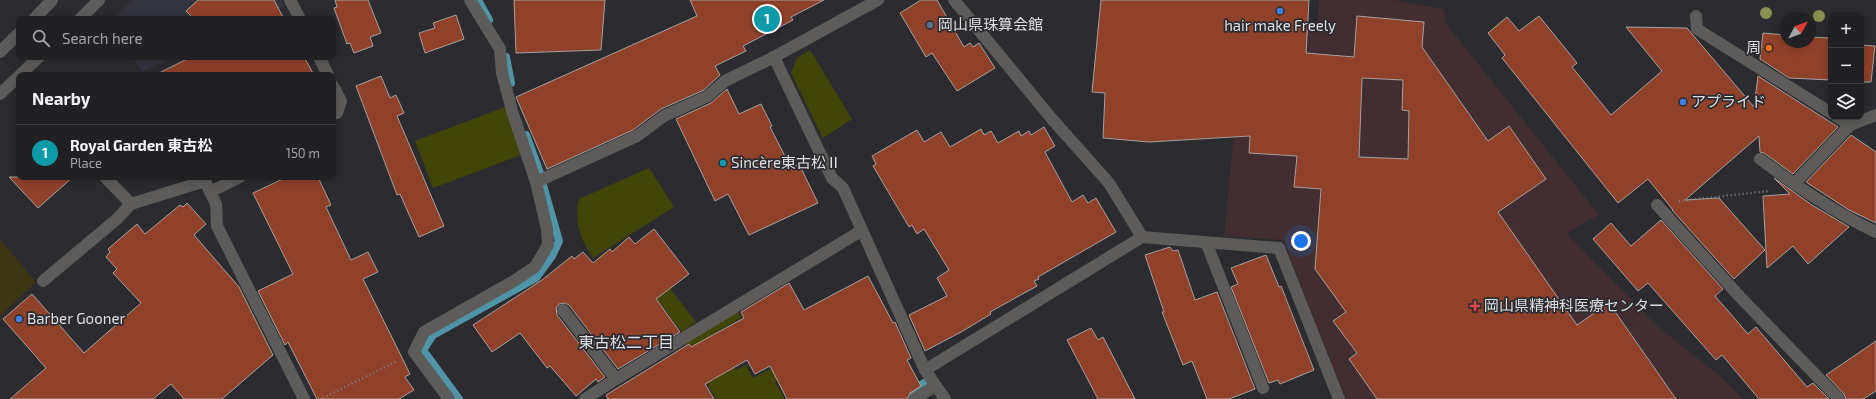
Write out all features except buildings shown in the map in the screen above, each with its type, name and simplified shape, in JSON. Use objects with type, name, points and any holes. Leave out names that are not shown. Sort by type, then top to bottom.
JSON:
[{"type":"street","points":[[37,16],[52,0]]},
{"type":"street","points":[[83,16],[99,0]]},
{"type":"street","points":[[290,0],[298,16]]},
{"type":"street","points":[[449,399],[414,352],[424,332],[514,281],[535,267],[548,245],[547,229],[536,182],[512,114],[502,73],[500,49],[470,0]]},
{"type":"street","points":[[536,182],[637,136],[664,116],[708,96],[724,81],[774,57],[878,0]]},
{"type":"street","points":[[954,0],[1052,120],[1109,183],[1142,237]]},
{"type":"street","points":[[1696,16],[1697,28],[1828,111]]},
{"type":"street","points":[[0,52],[16,36]]},
{"type":"street","points":[[774,57],[832,178],[843,188],[861,231],[925,370],[945,399]]},
{"type":"street","points":[[25,72],[36,60]]},
{"type":"street","points":[[320,60],[326,72]]},
{"type":"street","points":[[0,94],[16,82]]},
{"type":"street","points":[[336,92],[341,101],[337,113]]},
{"type":"street","points":[[1794,184],[1850,125],[1876,115]]},
{"type":"street","points":[[1842,120],[1850,125]]},
{"type":"street","points":[[1760,159],[1794,184],[1859,224],[1876,232]]},
{"type":"street","points":[[108,180],[131,204]]},
{"type":"street","points":[[210,192],[234,180]]},
{"type":"street","points":[[43,281],[117,219],[131,204],[205,181],[216,204],[217,226],[304,399]]},
{"type":"street","points":[[1657,205],[1741,298],[1839,399]]},
{"type":"street","points":[[585,399],[861,231]]},
{"type":"street","points":[[925,370],[1142,237],[1280,248],[1339,399]]},
{"type":"street","points":[[1206,242],[1263,388]]},
{"type":"street","points":[[562,310],[616,379]]},
{"type":"street","points":[[914,399],[935,386]]},
{"type":"path","points":[[1657,205],[1688,199],[1790,189],[1794,184]]},
{"type":"path","points":[[322,399],[414,352]]},
{"type":"shaded area","points":[[133,0],[281,0],[284,6],[262,16],[117,16]]},
{"type":"shaded area","points":[[1319,0],[1393,0],[1444,9],[1447,25],[1599,215],[1566,233],[1657,326],[1721,377],[1743,399],[1346,399],[1283,240],[1224,236],[1244,29],[1317,32]]},
{"type":"shaded area","points":[[810,50],[852,119],[823,138],[791,73],[797,58]]},
{"type":"shaded area","points":[[135,60],[168,60],[142,72]]},
{"type":"shaded area","points":[[505,107],[523,154],[433,188],[415,141]]},
{"type":"shaded area","points":[[649,168],[674,207],[593,258],[579,230],[577,215],[579,199]]},
{"type":"shaded area","points":[[644,255],[696,322],[682,332],[631,266]]},
{"type":"shaded area","points":[[737,310],[741,318],[715,333],[736,370],[746,365],[753,378],[776,366],[792,373],[775,382],[785,399],[716,399],[684,342]]},
{"type":"sand","points":[[0,239],[36,282],[0,316]]},
{"type":"waterway","points":[[478,0],[489,20]]},
{"type":"waterway","points":[[506,57],[511,83]]},
{"type":"waterway","points":[[526,135],[540,173]]},
{"type":"waterway","points":[[459,399],[423,350],[433,335],[536,278],[552,256],[559,241],[543,185]]},
{"type":"waterway","points":[[899,399],[924,383]]},
{"type":"place","name":"hair make Freely","points":[[1280,11]]},
{"type":"place","name":"Royal Garden 東古松","points":[[767,19]]},
{"type":"place","name":"岡山県珠算会館","points":[[930,25]]},
{"type":"place","name":"周","points":[[1769,48]]},
{"type":"place","name":"アプライド","points":[[1683,102]]},
{"type":"place","name":"Sincère東古松Ⅱ","points":[[723,163]]},
{"type":"place","name":"岡山県精神科医療センター","points":[[1475,306]]},
{"type":"place","name":"Barber Gooner","points":[[19,319]]},
{"type":"district","name":"東古松二丁目","points":[[626,342]]}]
